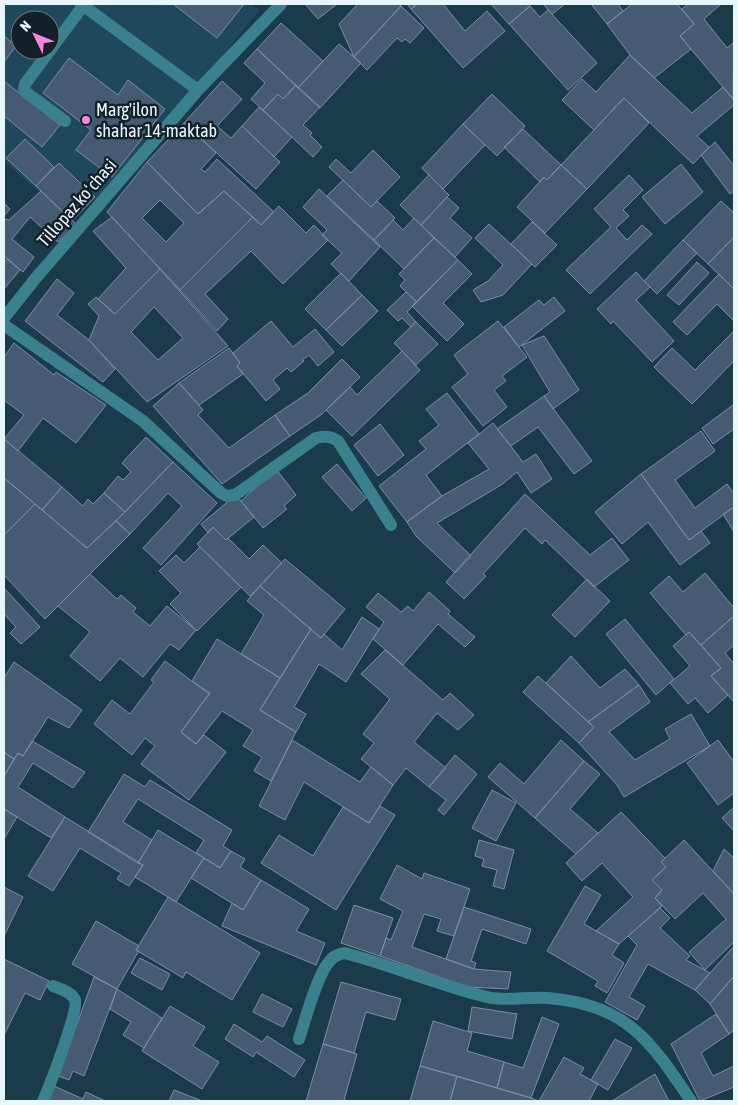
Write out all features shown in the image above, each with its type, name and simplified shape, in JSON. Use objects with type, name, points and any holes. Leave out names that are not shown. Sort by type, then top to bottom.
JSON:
[{"type":"street","name":"Tillopaz koʻchasi","points":[[4,318],[35,279],[198,90],[281,4]]},
{"type":"street","points":[[65,121],[24,89],[25,84],[82,5],[198,90]]},
{"type":"street","points":[[4,325],[143,421],[221,493],[227,496],[235,494],[316,438],[332,437],[338,441],[391,525]]},
{"type":"street","points":[[299,1039],[322,973],[328,962],[338,954],[345,953],[489,998],[546,998],[580,1002],[594,1006],[621,1019],[645,1038],[668,1066],[692,1101]]},
{"type":"street","points":[[43,1101],[66,1039],[76,1004],[70,994],[53,986]]},
{"type":"shaded area","name":"Marg'ilon shahar 14-maktab","points":[[4,4],[251,4],[259,10],[204,80],[98,203],[60,170],[39,192],[4,161]]},
{"type":"building","points":[[173,4],[244,4],[217,38]]},
{"type":"building","points":[[305,4],[337,4],[318,19]]},
{"type":"building","points":[[358,4],[399,4],[401,6],[354,57],[339,24]]},
{"type":"building","points":[[407,4],[417,4],[411,9]]},
{"type":"building","points":[[417,4],[443,4],[465,31],[487,11],[505,31],[463,68],[411,9]]},
{"type":"building","points":[[491,4],[528,4],[530,6],[509,24]]},
{"type":"building","points":[[543,4],[565,4],[552,14]]},
{"type":"building","points":[[591,4],[618,4],[623,11],[607,24]]},
{"type":"building","points":[[632,4],[677,4],[694,24],[680,36],[691,49],[654,78],[630,55],[607,24]]},
{"type":"building","points":[[688,4],[721,4],[704,19],[727,48],[733,43],[734,45],[733,99],[680,36],[694,24],[682,9]]},
{"type":"building","points":[[401,6],[424,28],[410,43],[405,39],[402,42],[397,38],[367,70],[354,57]]},
{"type":"building","points":[[530,6],[540,17],[548,10],[597,63],[568,90],[509,24]]},
{"type":"building","points":[[281,23],[323,61],[298,88],[257,49]]},
{"type":"building","points":[[4,36],[10,41],[10,54],[4,62]]},
{"type":"building","points":[[339,44],[361,63],[320,108],[298,88]]},
{"type":"building","points":[[257,49],[296,85],[283,99],[278,94],[263,110],[251,99],[265,83],[244,63]]},
{"type":"building","points":[[630,55],[692,113],[723,87],[734,100],[734,105],[697,136],[709,147],[693,164],[624,98],[594,130],[562,100],[582,79],[596,92]]},
{"type":"building","points":[[69,58],[118,95],[128,80],[165,109],[112,177],[76,150],[91,130],[43,93]]},
{"type":"building","points":[[4,81],[60,125],[42,147],[4,116]]},
{"type":"building","points":[[222,81],[242,99],[217,126],[231,138],[242,126],[280,162],[256,189],[184,123]]},
{"type":"building","points":[[296,85],[320,107],[303,125],[312,133],[310,135],[322,147],[313,157],[263,110],[278,94],[283,99]]},
{"type":"building","points":[[492,94],[525,126],[497,156],[463,124]]},
{"type":"building","points":[[624,98],[649,123],[587,189],[561,165]]},
{"type":"building","points":[[259,107],[292,137],[274,157],[242,126]]},
{"type":"building","points":[[184,123],[216,153],[201,169],[205,172],[217,159],[274,212],[261,225],[224,191],[198,214],[147,162]]},
{"type":"building","points":[[463,124],[485,145],[443,189],[422,168]]},
{"type":"building","points":[[523,129],[561,165],[547,180],[544,177],[540,182],[504,147]]},
{"type":"building","points":[[25,139],[54,167],[36,186],[6,158]]},
{"type":"building","points":[[715,142],[734,166],[734,191],[730,194],[701,155]]},
{"type":"building","points":[[373,150],[400,177],[371,207],[329,167],[336,159],[351,173]]},
{"type":"building","points":[[147,162],[198,214],[224,191],[253,217],[180,290],[107,212]],"holes":[[[160,200],[184,223],[166,242],[142,218]]]},
{"type":"building","points":[[59,163],[95,197],[72,221],[36,186]]},
{"type":"building","points":[[681,164],[703,192],[665,224],[642,197]]},
{"type":"building","points":[[561,165],[587,189],[545,233],[517,207],[544,177],[547,180]]},
{"type":"building","points":[[429,175],[449,195],[421,225],[400,205]]},
{"type":"building","points":[[629,175],[643,190],[623,210],[629,216],[616,228],[627,240],[642,225],[652,234],[590,294],[566,270],[611,227],[594,209]]},
{"type":"building","points":[[343,180],[371,207],[377,201],[395,218],[374,240],[327,196]]},
{"type":"building","points":[[319,189],[380,247],[349,281],[331,264],[342,253],[322,235],[327,230],[303,207]]},
{"type":"building","points":[[41,191],[77,225],[58,242],[30,217],[12,239],[34,257],[23,272],[4,256],[4,219],[9,220]]},
{"type":"building","points":[[447,197],[459,208],[450,218],[472,238],[455,257],[421,225]]},
{"type":"building","points":[[721,201],[734,213],[734,237],[708,264],[683,240]]},
{"type":"building","points":[[4,203],[10,209],[4,216]]},
{"type":"building","points":[[279,206],[306,233],[314,225],[328,240],[283,284],[251,251],[205,294],[228,319],[217,331],[180,290],[253,217],[261,225]]},
{"type":"building","points":[[112,217],[160,269],[115,314],[98,299],[126,268],[93,231]]},
{"type":"building","points":[[414,218],[434,238],[404,269],[374,240],[393,220],[403,230]]},
{"type":"building","points":[[532,222],[557,245],[535,267],[511,244]]},
{"type":"building","points":[[489,224],[532,264],[503,295],[481,302],[473,290],[488,281],[503,265],[475,238]]},
{"type":"building","points":[[434,238],[458,260],[417,302],[400,286],[405,280],[399,274]]},
{"type":"building","points":[[734,239],[734,289],[708,264]]},
{"type":"building","points":[[683,240],[697,253],[657,294],[644,281]]},
{"type":"building","points":[[7,259],[20,270],[4,289],[4,262]]},
{"type":"building","points":[[458,260],[472,274],[443,303],[464,324],[447,341],[412,306]]},
{"type":"building","points":[[697,262],[709,273],[679,305],[667,295]]},
{"type":"building","points":[[160,269],[228,346],[147,402],[89,340],[99,316],[88,304],[96,297],[115,314]],"holes":[[[154,307],[183,338],[158,360],[131,332]]]},
{"type":"building","points":[[636,272],[650,287],[636,300],[674,341],[652,362],[613,321],[611,324],[597,309]]},
{"type":"building","points":[[341,273],[362,295],[326,330],[305,309]]},
{"type":"building","points":[[719,274],[734,289],[734,321],[717,304],[687,335],[673,322]]},
{"type":"building","points":[[57,279],[74,293],[57,315],[89,340],[115,369],[103,382],[25,321]]},
{"type":"building","points":[[406,292],[417,302],[407,312],[416,322],[411,327],[402,318],[398,321],[387,310]]},
{"type":"building","points":[[362,295],[378,311],[342,346],[326,330]]},
{"type":"building","points":[[554,297],[565,311],[519,347],[504,327],[539,300],[544,305]]},
{"type":"building","points":[[271,321],[293,347],[315,329],[334,352],[318,366],[309,355],[291,372],[287,368],[273,380],[280,389],[266,401],[237,366],[240,363],[233,353]]},
{"type":"building","points":[[498,321],[527,357],[502,376],[506,381],[494,390],[507,407],[483,426],[452,387],[468,374],[454,355]]},
{"type":"building","points":[[416,322],[438,344],[416,365],[394,343]]},
{"type":"building","points":[[734,331],[734,361],[692,404],[654,367],[672,348],[695,370]]},
{"type":"building","points":[[544,336],[579,390],[553,409],[544,396],[550,392],[522,345]]},
{"type":"building","points":[[14,343],[54,375],[56,372],[106,405],[76,443],[43,418],[18,451],[4,439],[24,415],[4,400],[4,357]]},
{"type":"building","points":[[229,348],[240,363],[237,366],[243,374],[199,405],[179,383]]},
{"type":"building","points":[[402,351],[420,370],[352,436],[326,410],[350,387],[357,395]]},
{"type":"building","points":[[342,359],[360,377],[322,414],[290,436],[275,415],[308,393]]},
{"type":"building","points":[[179,383],[203,410],[198,415],[229,448],[275,415],[290,436],[222,484],[153,406]]},
{"type":"building","points":[[447,393],[479,434],[426,475],[442,496],[407,522],[379,486],[426,449],[419,441],[439,425],[426,409]]},
{"type":"building","points":[[544,396],[592,461],[574,474],[538,427],[511,446],[497,429]]},
{"type":"building","points":[[733,405],[734,429],[713,444],[702,428]]},
{"type":"building","points":[[493,423],[523,462],[536,454],[552,479],[531,493],[517,472],[501,485],[437,523],[471,556],[455,573],[416,536],[407,522],[442,496],[489,469],[468,443]]},
{"type":"building","points":[[380,424],[404,455],[378,476],[354,445]]},
{"type":"building","points":[[701,431],[715,451],[675,480],[695,508],[727,484],[734,494],[734,507],[689,540],[641,474]]},
{"type":"building","points":[[146,437],[173,462],[125,512],[104,493],[118,476],[123,480],[131,472],[122,463]]},
{"type":"building","points":[[4,439],[62,487],[42,510],[4,478]]},
{"type":"building","points":[[173,462],[217,503],[161,565],[143,548],[182,506],[168,493],[130,534],[116,521]]},
{"type":"building","points":[[337,464],[366,498],[352,511],[322,477]]},
{"type":"building","points":[[276,469],[296,495],[284,506],[287,509],[263,528],[241,501]]},
{"type":"building","points":[[641,474],[689,540],[701,531],[710,543],[680,565],[648,522],[622,544],[595,512]]},
{"type":"building","points":[[4,478],[35,504],[4,535]]},
{"type":"building","points":[[62,487],[83,506],[88,499],[93,504],[104,493],[125,512],[87,548],[42,510]]},
{"type":"building","points":[[525,494],[590,555],[612,538],[629,560],[594,587],[545,540],[542,544],[525,528],[483,574],[486,576],[464,599],[446,582]]},
{"type":"building","points":[[236,495],[254,517],[226,540],[213,527],[208,533],[201,524]]},
{"type":"building","points":[[35,504],[87,548],[116,521],[130,534],[45,619],[4,575],[4,535]]},
{"type":"building","points":[[734,507],[734,532],[723,514]]},
{"type":"building","points":[[213,527],[226,540],[228,538],[249,559],[263,545],[282,563],[250,596],[197,544]]},
{"type":"building","points":[[200,547],[241,587],[197,631],[170,604],[181,593],[159,571],[176,555],[184,563]]},
{"type":"building","points":[[285,559],[345,609],[321,638],[260,586]]},
{"type":"building","points":[[705,573],[734,608],[734,616],[701,645],[689,632],[686,635],[650,593],[669,576],[683,592]]},
{"type":"building","points":[[90,574],[117,599],[121,595],[136,608],[133,612],[150,626],[167,606],[196,630],[179,650],[170,644],[143,677],[120,658],[100,681],[70,656],[90,632],[58,606]]},
{"type":"building","points":[[587,579],[610,601],[575,637],[552,615]]},
{"type":"building","points":[[260,586],[311,629],[280,678],[241,654],[264,615],[247,601]]},
{"type":"building","points":[[4,588],[40,627],[21,644],[10,633],[16,627],[4,614]]},
{"type":"building","points":[[429,592],[450,611],[448,614],[475,637],[465,647],[438,624],[403,665],[373,639],[384,622],[366,607],[378,593],[401,612],[408,606],[413,611]]},
{"type":"building","points":[[734,616],[734,645],[725,653],[734,664],[734,702],[711,676],[721,668],[701,645]]},
{"type":"building","points":[[362,617],[379,629],[346,682],[319,664],[294,707],[306,714],[296,732],[260,710],[311,629],[321,638],[324,634],[342,650]]},
{"type":"building","points":[[625,619],[674,679],[656,695],[606,634]]},
{"type":"building","points":[[689,632],[721,668],[711,676],[728,695],[708,713],[695,698],[688,704],[670,683],[690,666],[673,646]]},
{"type":"building","points":[[217,639],[280,678],[260,710],[296,732],[271,781],[254,771],[262,757],[243,746],[253,730],[222,711],[196,744],[181,732],[210,693],[192,681]]},
{"type":"building","points":[[385,650],[443,700],[450,693],[474,715],[458,730],[437,713],[414,742],[446,768],[429,787],[406,768],[393,785],[361,759],[374,743],[363,734],[390,699],[361,674]]},
{"type":"building","points":[[571,656],[600,688],[625,669],[639,685],[588,722],[546,683]]},
{"type":"building","points":[[165,661],[209,694],[181,732],[196,744],[204,735],[226,752],[189,800],[141,764],[155,746],[145,738],[132,755],[94,724],[112,700],[130,714],[154,682],[151,680]]},
{"type":"building","points":[[14,662],[82,710],[69,728],[48,717],[23,756],[18,753],[14,759],[4,752],[4,678]]},
{"type":"building","points":[[538,676],[594,727],[579,743],[523,692]]},
{"type":"building","points":[[639,685],[650,702],[609,732],[635,760],[670,739],[665,729],[691,714],[710,746],[624,797],[617,785],[579,743],[594,727],[588,722]]},
{"type":"building","points":[[292,740],[360,782],[371,767],[393,785],[369,823],[304,782],[285,820],[259,806]]},
{"type":"building","points":[[561,740],[584,761],[535,818],[488,777],[500,763],[524,784]]},
{"type":"building","points":[[718,740],[734,762],[734,793],[718,805],[687,763]]},
{"type":"building","points":[[32,741],[85,772],[73,788],[33,763],[18,787],[65,817],[51,838],[4,809],[4,776],[18,753],[23,756]]},
{"type":"building","points":[[4,752],[14,759],[4,776]]},
{"type":"building","points":[[455,755],[477,774],[444,815],[438,810],[446,800],[429,787]]},
{"type":"building","points":[[584,761],[600,774],[570,809],[598,833],[576,854],[535,818]]},
{"type":"building","points":[[124,774],[145,787],[150,780],[232,830],[223,846],[231,851],[220,868],[196,853],[204,840],[138,799],[123,822],[152,840],[138,863],[88,832]]},
{"type":"building","points":[[492,790],[516,803],[496,841],[472,828]]},
{"type":"building","points":[[380,806],[395,815],[336,910],[261,863],[279,835],[313,856],[343,807],[369,823]]},
{"type":"building","points":[[734,807],[734,831],[722,818]]},
{"type":"building","points":[[4,809],[17,817],[4,839]]},
{"type":"building","points":[[621,812],[665,858],[661,862],[666,867],[652,880],[662,890],[655,898],[662,906],[619,944],[596,931],[633,897],[602,863],[582,881],[566,863]]},
{"type":"building","points":[[65,817],[143,865],[129,886],[117,879],[121,873],[80,848],[53,891],[28,876]]},
{"type":"building","points":[[158,830],[204,858],[176,902],[135,877],[143,865],[138,863]]},
{"type":"building","points":[[479,840],[514,850],[504,889],[493,886],[497,870],[482,866],[484,859],[475,856]]},
{"type":"building","points":[[684,840],[734,894],[734,942],[705,970],[689,952],[726,919],[703,893],[675,919],[655,898],[662,890],[652,880],[666,867],[661,862]]},
{"type":"building","points":[[724,849],[734,858],[734,894],[713,871]]},
{"type":"building","points":[[231,851],[245,859],[240,867],[261,880],[243,910],[191,878],[204,858],[220,868]]},
{"type":"building","points":[[397,865],[422,879],[424,873],[470,889],[454,936],[437,931],[441,919],[424,914],[412,947],[474,969],[511,972],[508,989],[468,987],[380,956],[386,938],[391,940],[403,911],[380,899]]},
{"type":"building","points":[[261,880],[309,909],[296,931],[325,943],[316,965],[222,926],[232,903],[243,910]]},
{"type":"building","points":[[585,886],[601,895],[584,924],[619,944],[612,955],[624,963],[607,993],[595,986],[598,981],[547,951]]},
{"type":"building","points":[[4,887],[23,897],[4,936]]},
{"type":"building","points":[[168,897],[260,953],[232,1000],[186,972],[183,978],[136,950]]},
{"type":"building","points":[[354,905],[393,918],[380,956],[341,943]]},
{"type":"building","points":[[464,907],[531,929],[526,944],[482,929],[471,961],[476,963],[474,969],[446,959]]},
{"type":"building","points":[[660,908],[670,918],[660,928],[690,956],[686,960],[710,973],[695,990],[648,964],[629,997],[645,1006],[637,1020],[605,1002],[637,945],[628,936]]},
{"type":"building","points":[[96,921],[139,946],[136,950],[138,952],[117,989],[72,964]]},
{"type":"building","points":[[734,946],[734,976],[710,1004],[695,990]]},
{"type":"building","points":[[140,958],[170,974],[162,990],[131,973]]},
{"type":"building","points":[[4,959],[49,981],[40,1000],[25,993],[4,1035]]},
{"type":"building","points":[[734,976],[734,1030],[729,1034],[710,1004]]},
{"type":"building","points":[[94,977],[117,989],[84,1076],[73,1071],[69,1080],[58,1076]]},
{"type":"building","points":[[341,982],[401,999],[395,1020],[366,1012],[354,1053],[323,1044]]},
{"type":"building","points":[[117,989],[162,1018],[144,1048],[123,1035],[131,1022],[110,1009]]},
{"type":"building","points":[[262,994],[292,1009],[283,1027],[253,1012]]},
{"type":"building","points":[[170,1006],[205,1027],[193,1046],[219,1062],[202,1089],[142,1051]]},
{"type":"building","points":[[472,1007],[517,1014],[512,1039],[468,1031]]},
{"type":"building","points":[[716,1014],[729,1034],[701,1053],[713,1076],[734,1066],[734,1087],[700,1101],[671,1044]]},
{"type":"building","points":[[542,1017],[559,1024],[531,1098],[497,1088],[504,1062],[523,1068]]},
{"type":"building","points":[[433,1021],[472,1033],[467,1051],[504,1062],[497,1088],[420,1066]]},
{"type":"building","points":[[234,1024],[262,1042],[267,1036],[305,1060],[294,1077],[256,1052],[253,1057],[225,1039]]},
{"type":"building","points":[[615,1039],[632,1048],[608,1090],[591,1080]]},
{"type":"building","points":[[323,1044],[357,1054],[344,1100],[349,1101],[306,1101]]},
{"type":"building","points":[[564,1057],[584,1068],[580,1074],[598,1084],[589,1101],[539,1101]]},
{"type":"building","points":[[420,1066],[457,1076],[450,1101],[410,1101]]},
{"type":"building","points":[[655,1074],[669,1101],[612,1101]]},
{"type":"building","points":[[457,1076],[531,1098],[539,1101],[450,1101]]},
{"type":"building","points":[[54,1086],[83,1099],[82,1101],[46,1101]]},
{"type":"building","points":[[174,1090],[202,1101],[169,1101]]},
{"type":"building","points":[[86,1092],[105,1101],[82,1101]]},
{"type":"place","name":"Marg'ilon shahar 14-maktab","points":[[86,120]]}]
